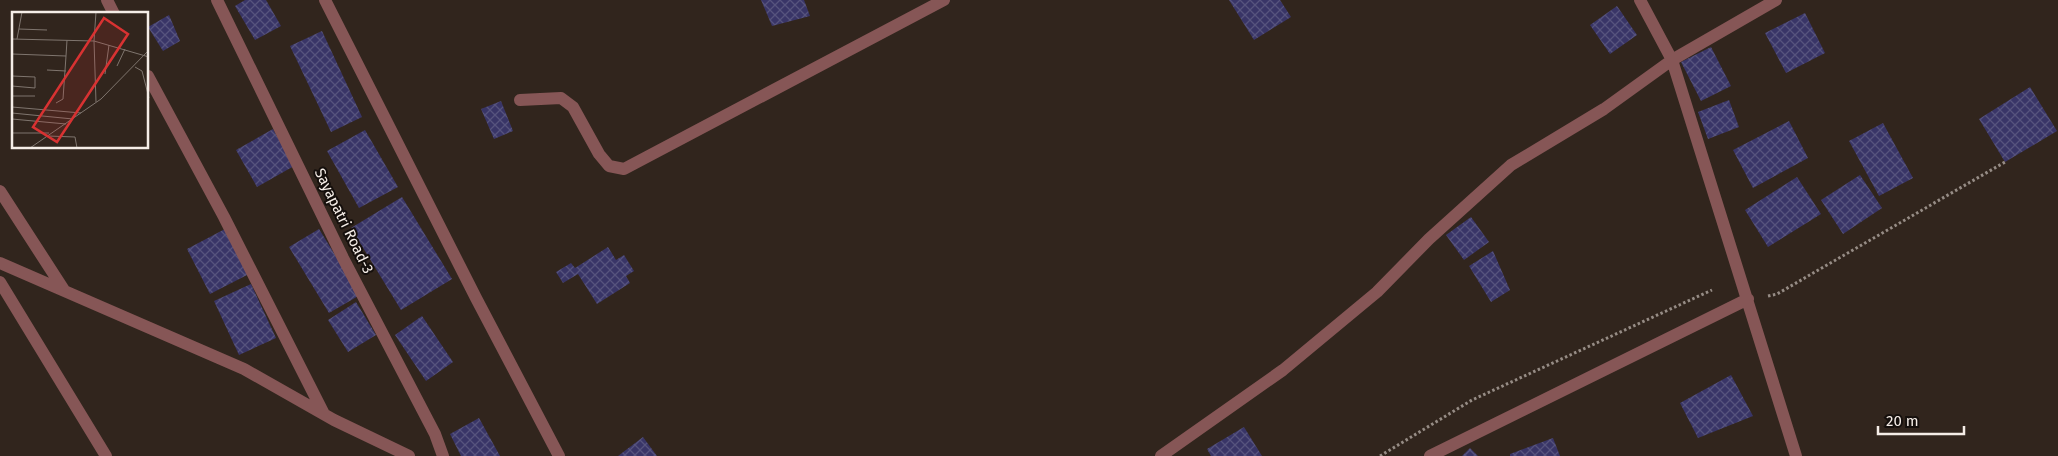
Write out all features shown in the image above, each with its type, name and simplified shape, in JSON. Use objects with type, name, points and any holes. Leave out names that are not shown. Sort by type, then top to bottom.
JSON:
[{"type":"street","points":[[107,0],[113,12]]},
{"type":"street","name":"Sayapatri Road-3","points":[[216,0],[343,258],[435,434],[443,456]]},
{"type":"street","points":[[325,0],[559,456]]},
{"type":"street","points":[[520,100],[561,98],[573,107],[599,154],[609,166],[624,169],[944,0]]},
{"type":"street","points":[[1640,0],[1672,60],[1796,456]]},
{"type":"street","points":[[1161,456],[1283,370],[1377,292],[1429,239],[1511,165],[1604,109],[1672,60],[1776,0]]},
{"type":"street","points":[[149,78],[224,217],[324,414]]},
{"type":"street","points":[[0,192],[64,290]]},
{"type":"street","points":[[0,263],[244,369],[324,414],[409,456]]},
{"type":"street","points":[[0,282],[106,456]]},
{"type":"street","points":[[1430,456],[1748,300]]},
{"type":"path","points":[[1748,300],[1777,294],[2005,162]]},
{"type":"path","points":[[1380,456],[1472,400],[1740,278]]},
{"type":"building","points":[[245,0],[266,0],[281,26],[255,40],[235,6]]},
{"type":"building","points":[[761,0],[804,0],[810,16],[772,26]]},
{"type":"building","points":[[1229,0],[1280,0],[1291,17],[1254,40]]},
{"type":"building","points":[[1617,6],[1637,35],[1610,54],[1590,25]]},
{"type":"building","points":[[1805,13],[1825,53],[1786,73],[1765,33]]},
{"type":"building","points":[[169,15],[180,41],[163,51],[149,26]]},
{"type":"building","points":[[322,31],[362,117],[331,132],[290,46]]},
{"type":"building","points":[[1711,47],[1731,86],[1701,101],[1681,62]]},
{"type":"building","points":[[2030,87],[2057,131],[2005,162],[1979,119]]},
{"type":"building","points":[[1729,100],[1739,127],[1708,139],[1698,112]]},
{"type":"building","points":[[501,101],[513,131],[494,139],[481,109]]},
{"type":"building","points":[[1789,121],[1808,158],[1753,188],[1733,150]]},
{"type":"building","points":[[1883,123],[1913,178],[1879,196],[1849,141]]},
{"type":"building","points":[[273,129],[294,166],[257,187],[236,150]]},
{"type":"building","points":[[365,130],[398,187],[359,208],[327,151]]},
{"type":"building","points":[[1860,175],[1882,208],[1843,234],[1821,200]]},
{"type":"building","points":[[1797,177],[1821,214],[1768,247],[1745,210]]},
{"type":"building","points":[[402,197],[452,279],[401,310],[351,228]]},
{"type":"building","points":[[1471,217],[1489,242],[1464,260],[1446,235]]},
{"type":"building","points":[[225,229],[249,274],[210,294],[187,249]]},
{"type":"building","points":[[319,229],[360,295],[329,313],[289,247]]},
{"type":"building","points":[[608,247],[616,260],[624,255],[634,271],[626,276],[630,283],[597,304],[578,274],[563,283],[556,272],[571,263],[575,268]]},
{"type":"building","points":[[1493,251],[1510,290],[1491,302],[1469,266]]},
{"type":"building","points":[[251,284],[276,338],[239,355],[214,301]]},
{"type":"building","points":[[356,302],[376,335],[348,352],[328,320]]},
{"type":"building","points":[[422,316],[453,362],[426,381],[395,335]]},
{"type":"building","points":[[1731,375],[1753,416],[1698,438],[1680,403]]},
{"type":"building","points":[[479,418],[500,456],[461,456],[450,434]]},
{"type":"building","points":[[1244,427],[1262,456],[1211,456],[1207,449]]},
{"type":"building","points":[[643,437],[657,456],[618,456]]},
{"type":"building","points":[[1553,438],[1560,456],[1510,456],[1510,454]]},
{"type":"building","points":[[1470,448],[1478,456],[1462,456]]}]
